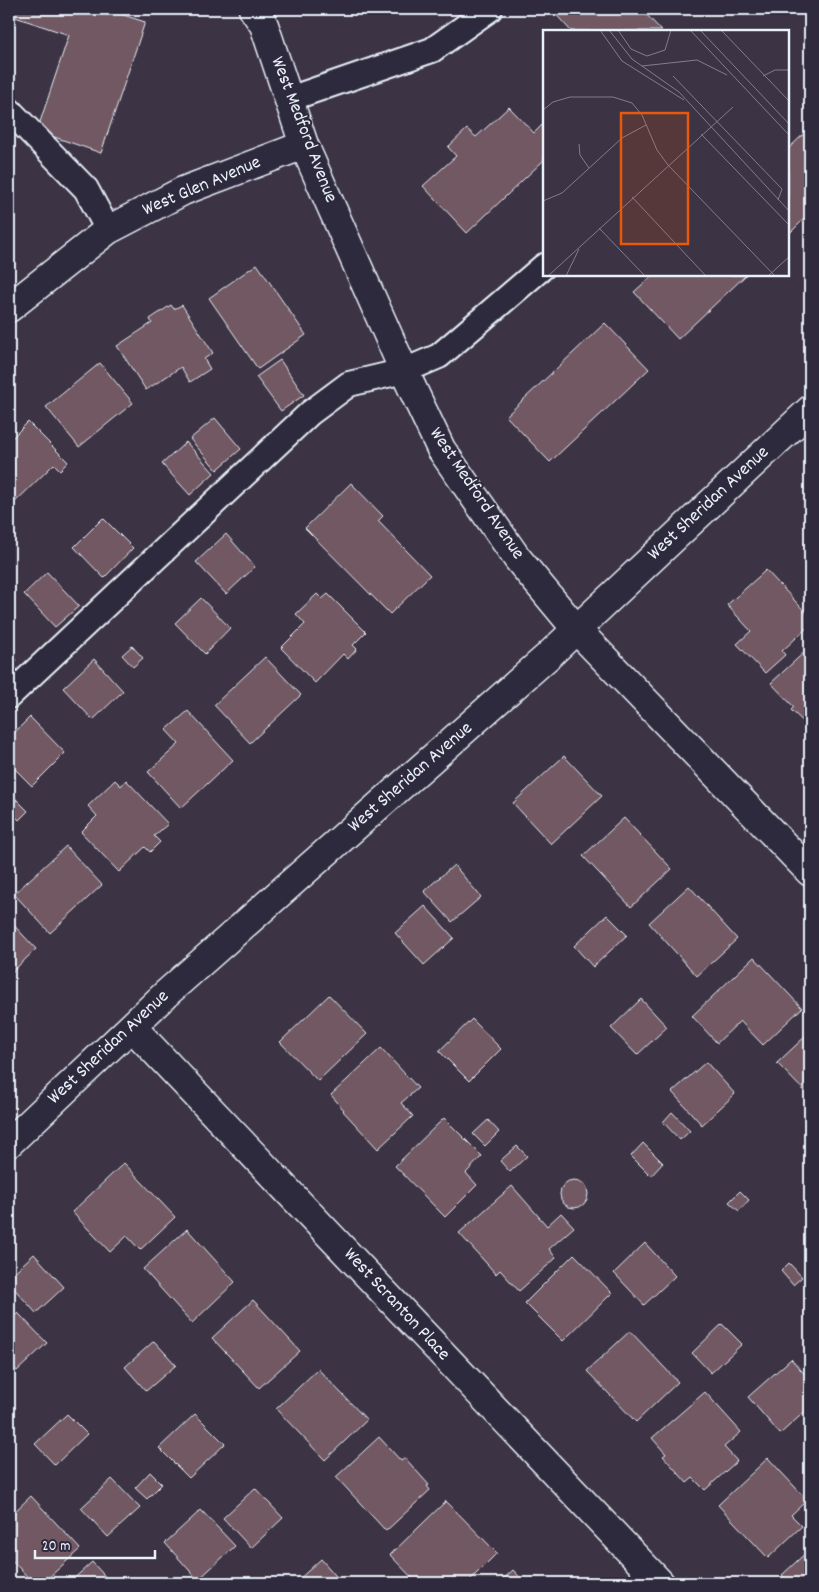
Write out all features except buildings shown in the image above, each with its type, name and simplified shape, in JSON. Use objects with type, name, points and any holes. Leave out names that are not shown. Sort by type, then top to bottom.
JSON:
[{"type":"street","name":"West Medford Avenue","points":[[253,9],[264,26],[304,144],[404,371],[441,448],[518,558],[576,630],[810,872]]},
{"type":"street","name":"West Glen Avenue","points":[[9,308],[108,230],[183,191],[304,144]]},
{"type":"street","name":"West Sheridan Avenue","points":[[9,1143],[168,992],[547,657],[810,410]]},
{"type":"street","name":"West Scranton Place","points":[[132,1027],[660,1583]]},
{"type":"lane","points":[[289,99],[432,50],[490,9]]},
{"type":"lane","points":[[9,110],[86,189],[108,230]]},
{"type":"lane","points":[[9,696],[310,413],[349,384],[404,371],[439,356],[543,267]]}]
